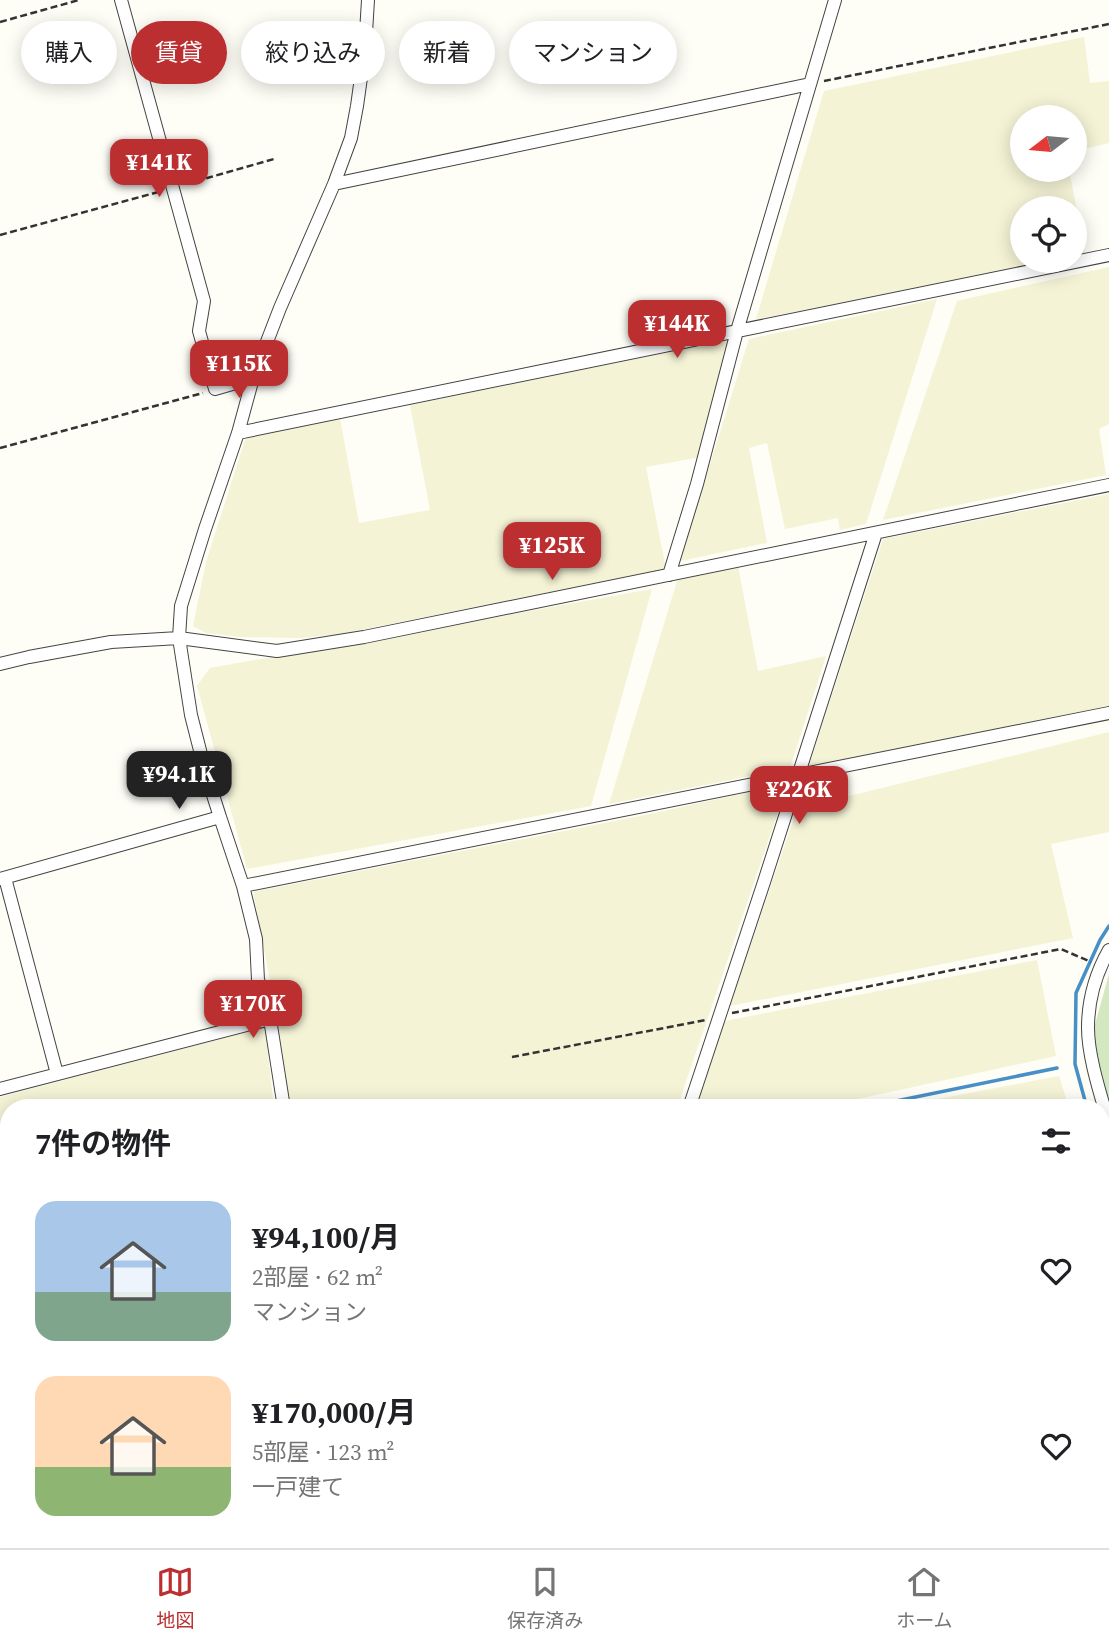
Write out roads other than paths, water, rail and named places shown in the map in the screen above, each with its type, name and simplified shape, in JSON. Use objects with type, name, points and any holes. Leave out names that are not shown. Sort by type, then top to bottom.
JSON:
[{"type":"street","points":[[121,0],[204,301],[199,331],[215,389],[253,379]]},
{"type":"street","points":[[283,1099],[270,1019],[258,980],[256,939],[243,886],[205,770],[191,715],[179,638],[181,606],[253,379],[351,138],[365,49],[368,0]]},
{"type":"street","points":[[669,575],[737,331],[835,0]]},
{"type":"street","points":[[334,184],[810,84]]},
{"type":"street","points":[[238,433],[1109,255]]},
{"type":"street","points":[[0,664],[111,642],[179,638],[277,652],[364,637],[1109,485]]},
{"type":"street","points":[[692,1099],[876,533]]},
{"type":"street","points":[[243,886],[1109,713]]},
{"type":"street","points":[[57,1074],[3,878],[220,817]]},
{"type":"street","points":[[1102,1099],[1094,1070],[1088,1030],[1090,1004],[1100,966],[1109,950]]},
{"type":"street","points":[[0,1089],[270,1019]]},
{"type":"waterway","points":[[1085,1099],[1075,1064],[1076,993],[1109,926]]},
{"type":"waterway","points":[[906,1099],[1057,1068]]}]
